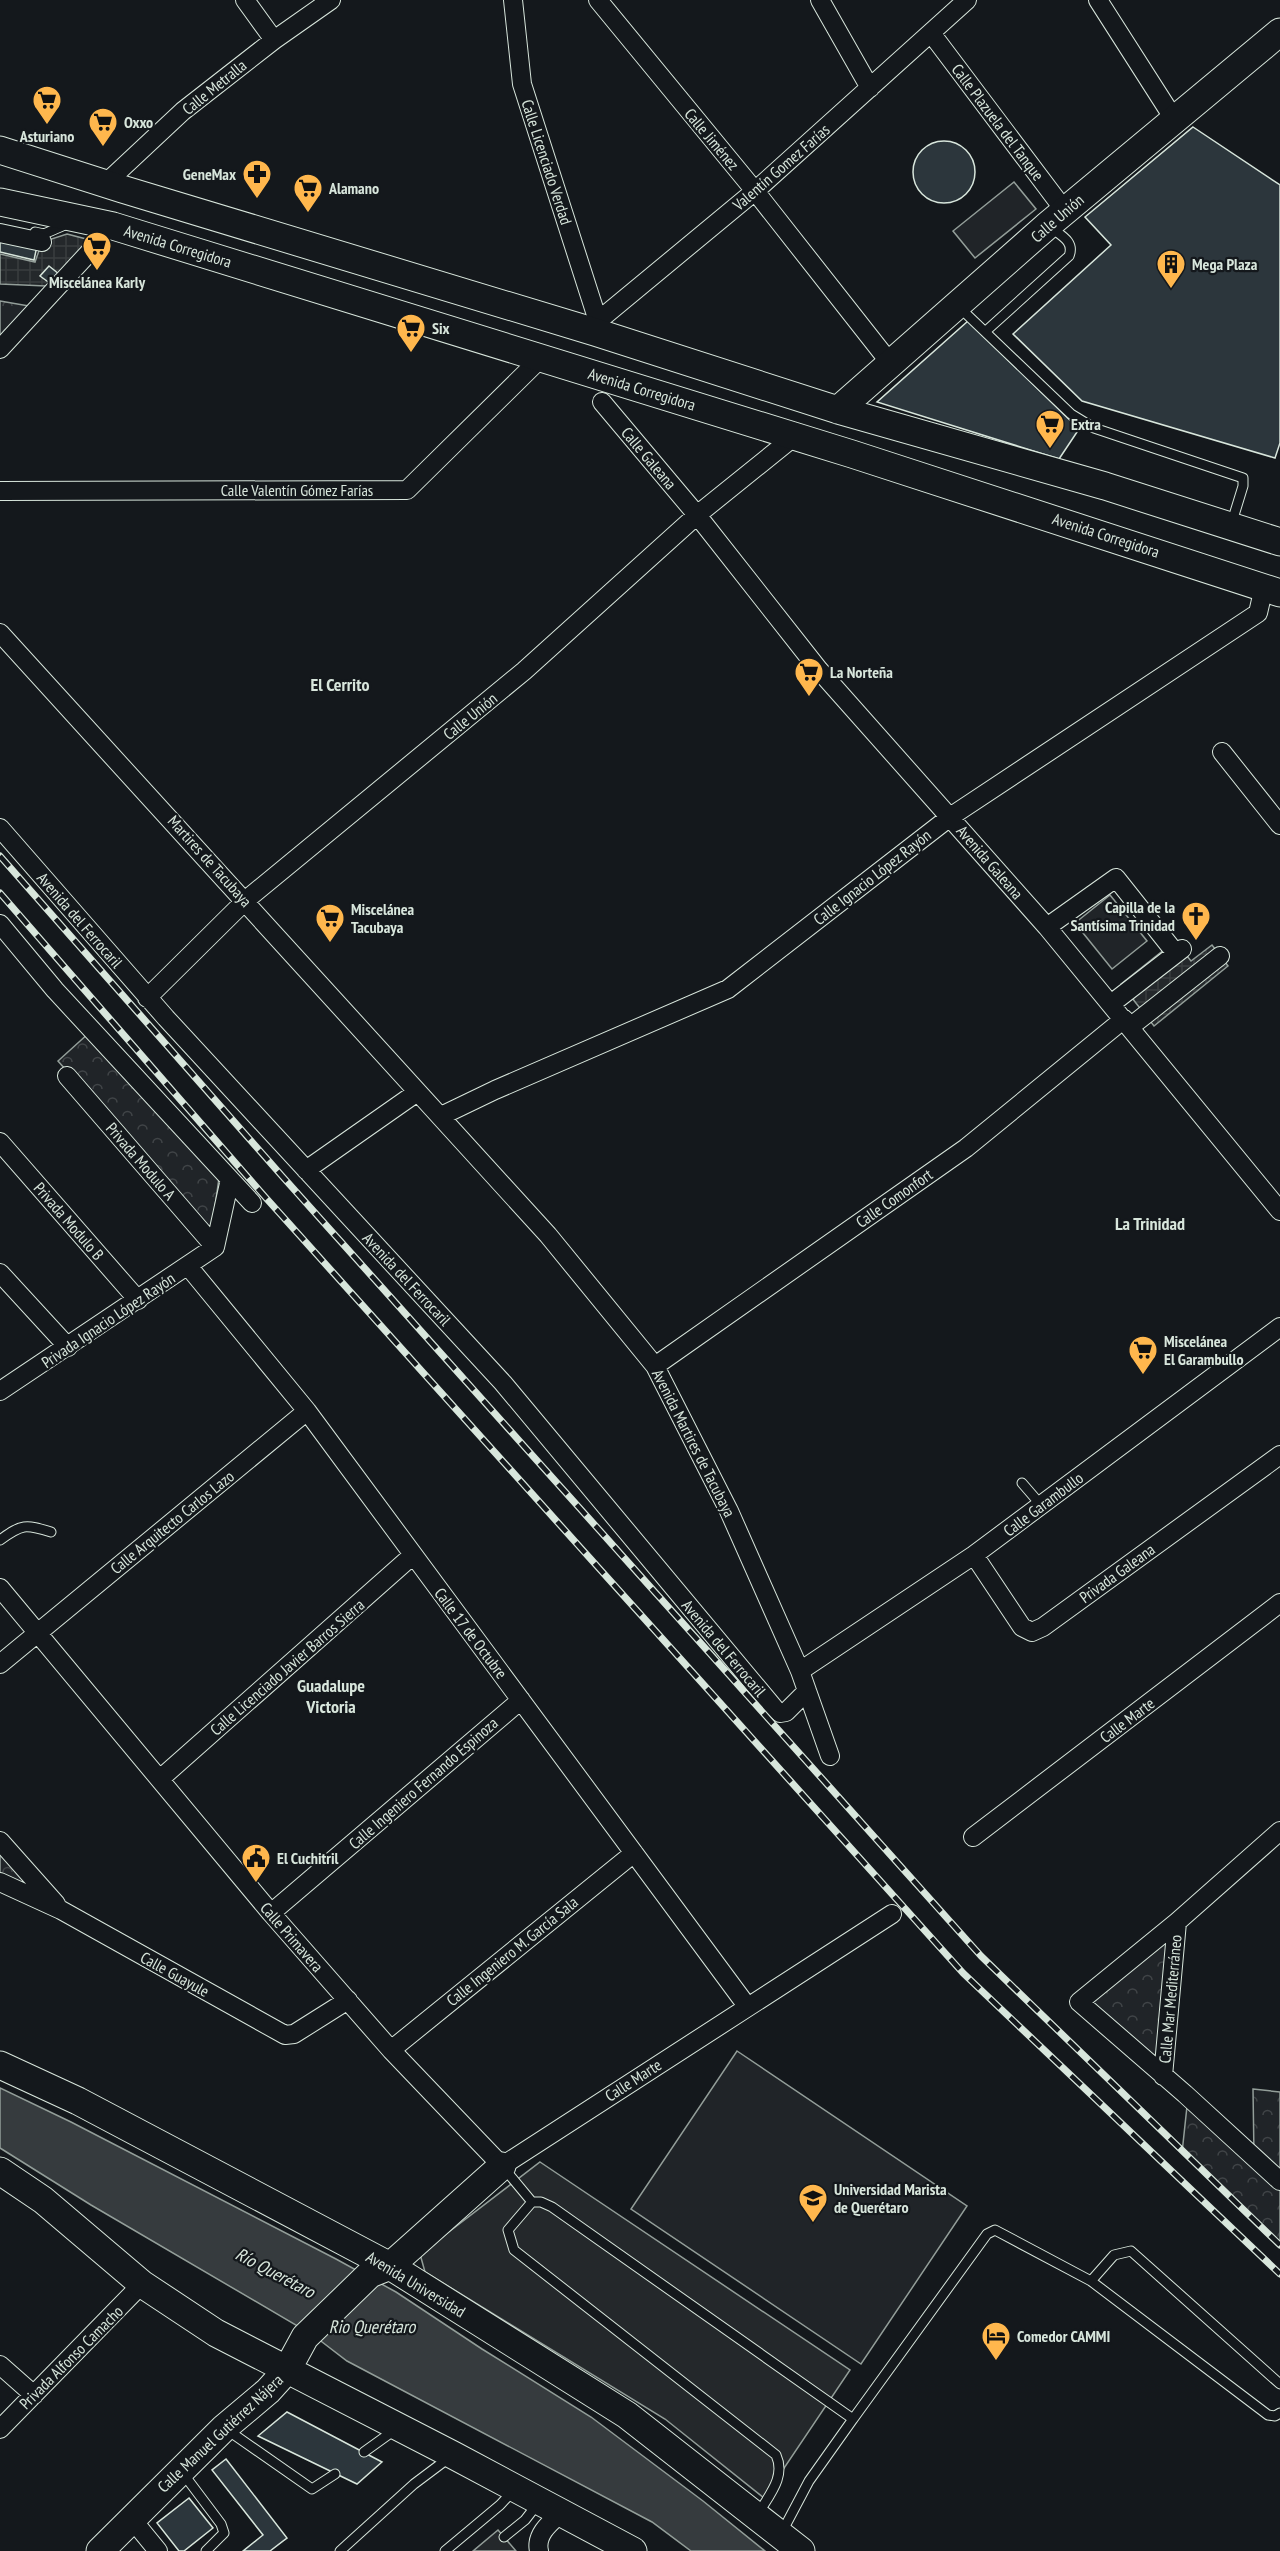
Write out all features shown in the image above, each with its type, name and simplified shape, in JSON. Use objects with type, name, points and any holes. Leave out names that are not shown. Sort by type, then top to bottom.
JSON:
[{"type":"main road","name":"Calle Unión","points":[[838,410],[1056,218],[1280,32]]},
{"type":"main road","points":[[0,150],[596,326],[838,410],[1114,482],[1184,504],[1231,526],[1280,542]]},
{"type":"main road","name":"Avenida Corregidora","points":[[0,201],[94,232],[541,358],[795,436],[1272,590]]},
{"type":"main road","name":"Avenida Universidad","points":[[0,2065],[78,2101],[380,2270],[627,2415],[791,2543]]},
{"type":"main road","name":"Calle Marte","points":[[380,2270],[502,2166]]},
{"type":"main road","points":[[0,2171],[43,2200],[142,2284],[216,2333],[453,2454],[633,2551]]},
{"type":"main road","name":"Calle Manuel Gutiérrez Nájera","points":[[100,2551],[224,2428],[268,2391],[287,2370],[305,2337],[380,2270]]},
{"type":"street","points":[[244,0],[274,39]]},
{"type":"street","name":"Calle Metralla","points":[[106,183],[183,111],[274,39],[331,0]]},
{"type":"street","name":"Calle Licenciado Verdad","points":[[513,0],[522,84],[596,326]]},
{"type":"street","name":"Calle Jiménez","points":[[598,0],[755,190],[891,364]]},
{"type":"street","points":[[820,0],[870,88]]},
{"type":"street","name":"Valentín Gomez Farías","points":[[596,326],[755,190],[967,0]]},
{"type":"street","points":[[1098,0],[1174,119]]},
{"type":"street","name":"Calle Plazuela del Tanque","points":[[931,33],[1056,218]]},
{"type":"street","points":[[0,349],[94,232]]},
{"type":"street","points":[[0,233],[42,242]]},
{"type":"street","name":"Calle Valentín Gómez Farías","points":[[0,491],[407,490],[541,358]]},
{"type":"street","name":"Calle Galeana","points":[[602,402],[697,514]]},
{"type":"street","name":"Calle Unión","points":[[147,998],[246,900],[524,671],[697,514],[795,436]]},
{"type":"street","name":"Avenida Galeana","points":[[697,514],[819,670],[1047,927],[1280,1211]]},
{"type":"street","name":"Calle Ignacio López Rayón","points":[[441,1116],[495,1090],[728,989],[950,817],[1258,613],[1272,590]]},
{"type":"street","name":"Martires de Tacubaya","points":[[0,633],[246,900],[416,1093]]},
{"type":"street","points":[[1222,752],[1280,825]]},
{"type":"street","name":"Avenida del Ferrocaril","points":[[0,828],[147,998],[503,1383],[775,1709],[780,1713],[786,1712],[807,1691]]},
{"type":"street","points":[[1047,927],[1116,879],[1176,947],[1111,1004]]},
{"type":"street","points":[[0,924],[55,990],[252,1203]]},
{"type":"street","name":"Calle Comonfort","points":[[655,1366],[966,1148],[1127,1023],[1220,956]]},
{"type":"street","name":"Privada Modulo A","points":[[67,1076],[215,1247]]},
{"type":"street","points":[[306,1170],[416,1093]]},
{"type":"street","name":"Avenida Martires de Tacubaya","points":[[416,1093],[441,1116],[548,1235],[655,1366],[729,1511],[800,1671],[830,1756]]},
{"type":"street","name":"Privada Modulo B","points":[[0,1142],[138,1300]]},
{"type":"street","points":[[215,1247],[230,1179]]},
{"type":"street","name":"Privada Ignacio López Rayón","points":[[0,1390],[68,1347],[215,1247]]},
{"type":"street","name":"Calle 17 de Octubre","points":[[188,1266],[307,1411],[747,2006]]},
{"type":"street","points":[[0,1274],[68,1347]]},
{"type":"street","name":"Calle Garambullo","points":[[800,1671],[974,1555],[1280,1327]]},
{"type":"street","name":"Calle Arquitecto Carlos Lazo","points":[[0,1664],[307,1411]]},
{"type":"street","name":"Privada Galeana","points":[[974,1555],[1022,1627],[1032,1632],[1043,1627],[1280,1455]]},
{"type":"street","name":"Calle Licenciado Javier Barros Sierra","points":[[160,1779],[413,1555]]},
{"type":"street","name":"Calle Primavera","points":[[0,1588],[271,1913],[390,2050],[502,2166]]},
{"type":"street","name":"Calle Marte","points":[[973,1838],[1280,1603]]},
{"type":"street","name":"Calle Ingeniero Fernando Espinoza","points":[[271,1913],[521,1700]]},
{"type":"street","name":"Calle Mar Mediterráneo","points":[[1280,1831],[1177,1922],[1079,2002],[1280,2181]]},
{"type":"street","points":[[0,1841],[61,1910]]},
{"type":"street","name":"Calle Ingeniero M. García Sala","points":[[390,2050],[634,1853]]},
{"type":"street","name":"Calle Guayule","points":[[0,1882],[61,1910],[285,2035],[294,2034],[348,2000]]},
{"type":"street","name":"Calle Marte","points":[[502,2166],[892,1914]]},
{"type":"street","name":"Calle Mar Mediterráneo","points":[[1163,2076],[1177,1922]]},
{"type":"street","name":"Privada Alfonso Camacho","points":[[0,2429],[142,2284]]},
{"type":"street","points":[[0,2365],[34,2395]]},
{"type":"street","points":[[538,2551],[537,2544],[551,2506]]},
{"type":"street","points":[[131,2518],[158,2551]]},
{"type":"lane","points":[[986,331],[1069,256],[1070,242],[1056,218]]},
{"type":"lane","points":[[0,226],[44,234],[94,232]]},
{"type":"lane","points":[[957,305],[1071,414],[1083,422],[1094,428],[1243,478],[1244,486],[1231,526]]},
{"type":"lane","points":[[1022,1483],[1041,1505]]},
{"type":"lane","points":[[0,1540],[16,1528],[28,1525],[51,1532]]},
{"type":"lane","points":[[502,2166],[532,2202]]},
{"type":"lane","points":[[758,2516],[779,2478],[781,2465],[776,2455],[514,2250],[508,2230],[532,2202],[541,2202],[552,2207],[853,2418]]},
{"type":"lane","points":[[791,2543],[809,2481],[987,2234],[995,2230],[1091,2281],[1268,2415],[1275,2416],[1280,2413]]},
{"type":"lane","points":[[1091,2281],[1114,2255],[1131,2251],[1280,2384]]},
{"type":"lane","points":[[364,2452],[399,2427]]},
{"type":"lane","points":[[224,2428],[312,2489],[335,2474]]},
{"type":"lane","points":[[340,2551],[414,2484],[453,2454]]},
{"type":"lane","points":[[181,2470],[221,2524],[224,2533],[206,2551]]},
{"type":"lane","points":[[445,2551],[500,2505],[516,2488]]},
{"type":"lane","points":[[504,2537],[525,2520],[551,2506]]},
{"type":"green space","points":[[1014,182],[1036,209],[975,258],[953,231]]},
{"type":"green space","points":[[0,301],[29,306],[0,338]]},
{"type":"green space","points":[[1110,895],[1147,941],[1112,969],[1075,923]]},
{"type":"green space","points":[[90,1032],[219,1178],[211,1234],[58,1061]]},
{"type":"green space","points":[[0,1847],[49,1901],[0,1879]]},
{"type":"green space","points":[[1176,1927],[1162,2075],[1082,2004]]},
{"type":"green space","points":[[737,2051],[967,2206],[861,2364],[631,2209]]},
{"type":"green space","points":[[1253,2089],[1280,2092],[1280,2245],[1182,2153],[1188,2097],[1254,2156]]},
{"type":"shaded area","points":[[67,234],[90,240],[46,286],[0,284],[0,254],[35,262],[42,242]]},
{"type":"shaded area","points":[[1175,941],[1191,961],[1212,945],[1228,966],[1154,1026],[1121,984]]},
{"type":"shaded area","points":[[540,2162],[850,2370],[764,2498],[665,2419],[425,2272],[420,2254]]},
{"type":"shaded area","points":[[498,2530],[516,2551],[473,2551]]},
{"type":"water","name":"Rio Querétaro","points":[[0,2088],[71,2122],[396,2292],[591,2417],[765,2551],[691,2551],[652,2522],[347,2361],[313,2335],[91,2205],[0,2148]]},
{"type":"building","name":"Mega Plaza","points":[[1193,127],[1280,185],[1280,443],[1275,458],[1082,401],[1013,334],[1111,245],[1085,217]]},
{"type":"building","points":[[944,141],[966,150],[975,172],[966,194],[944,203],[922,194],[913,172],[922,150]]},
{"type":"building","points":[[0,237],[37,246],[34,260],[0,252]]},
{"type":"building","points":[[49,266],[59,274],[51,284],[40,276]]},
{"type":"building","points":[[968,321],[1079,429],[1059,459],[877,402]]},
{"type":"building","points":[[287,2412],[382,2462],[357,2484],[258,2436]]},
{"type":"building","points":[[226,2459],[287,2538],[270,2551],[243,2551],[263,2535],[212,2470]]},
{"type":"building","points":[[189,2498],[213,2528],[184,2551],[179,2551],[157,2523]]},
{"type":"railway","points":[[0,856],[282,1176],[981,1956],[1280,2245]]},
{"type":"railway","points":[[0,893],[266,1198],[963,1973],[1280,2274]]},
{"type":"place","name":"Asturiano","points":[[47,126]]},
{"type":"place","name":"Oxxo","points":[[103,148]]},
{"type":"place","name":"GeneMax","points":[[257,200]]},
{"type":"place","name":"Alamano","points":[[308,214]]},
{"type":"place","name":"Miscelánea Karly","points":[[97,272]]},
{"type":"place","name":"Mega Plaza","points":[[1171,290]]},
{"type":"place","name":"Six","points":[[411,354]]},
{"type":"place","name":"Extra","points":[[1050,450]]},
{"type":"place","name":"La Norteña","points":[[809,698]]},
{"type":"place","name":"Capilla de la Santísima Trinidad","points":[[1196,942]]},
{"type":"place","name":"Miscelánea Tacubaya","points":[[330,944]]},
{"type":"place","name":"Miscelánea El Garambullo","points":[[1143,1376]]},
{"type":"place","name":"El Cuchitril","points":[[256,1884]]},
{"type":"place","name":"Universidad Marista de Querétaro","points":[[813,2224]]},
{"type":"place","name":"Comedor CAMMI","points":[[996,2362]]},
{"type":"district","name":"El Cerrito","points":[[340,685]]},
{"type":"district","name":"La Trinidad","points":[[1150,1224]]},
{"type":"district","name":"Guadalupe Victoria","points":[[331,1696]]},
{"type":"water label","name":"Río Querétaro","points":[[275,2273]]}]
